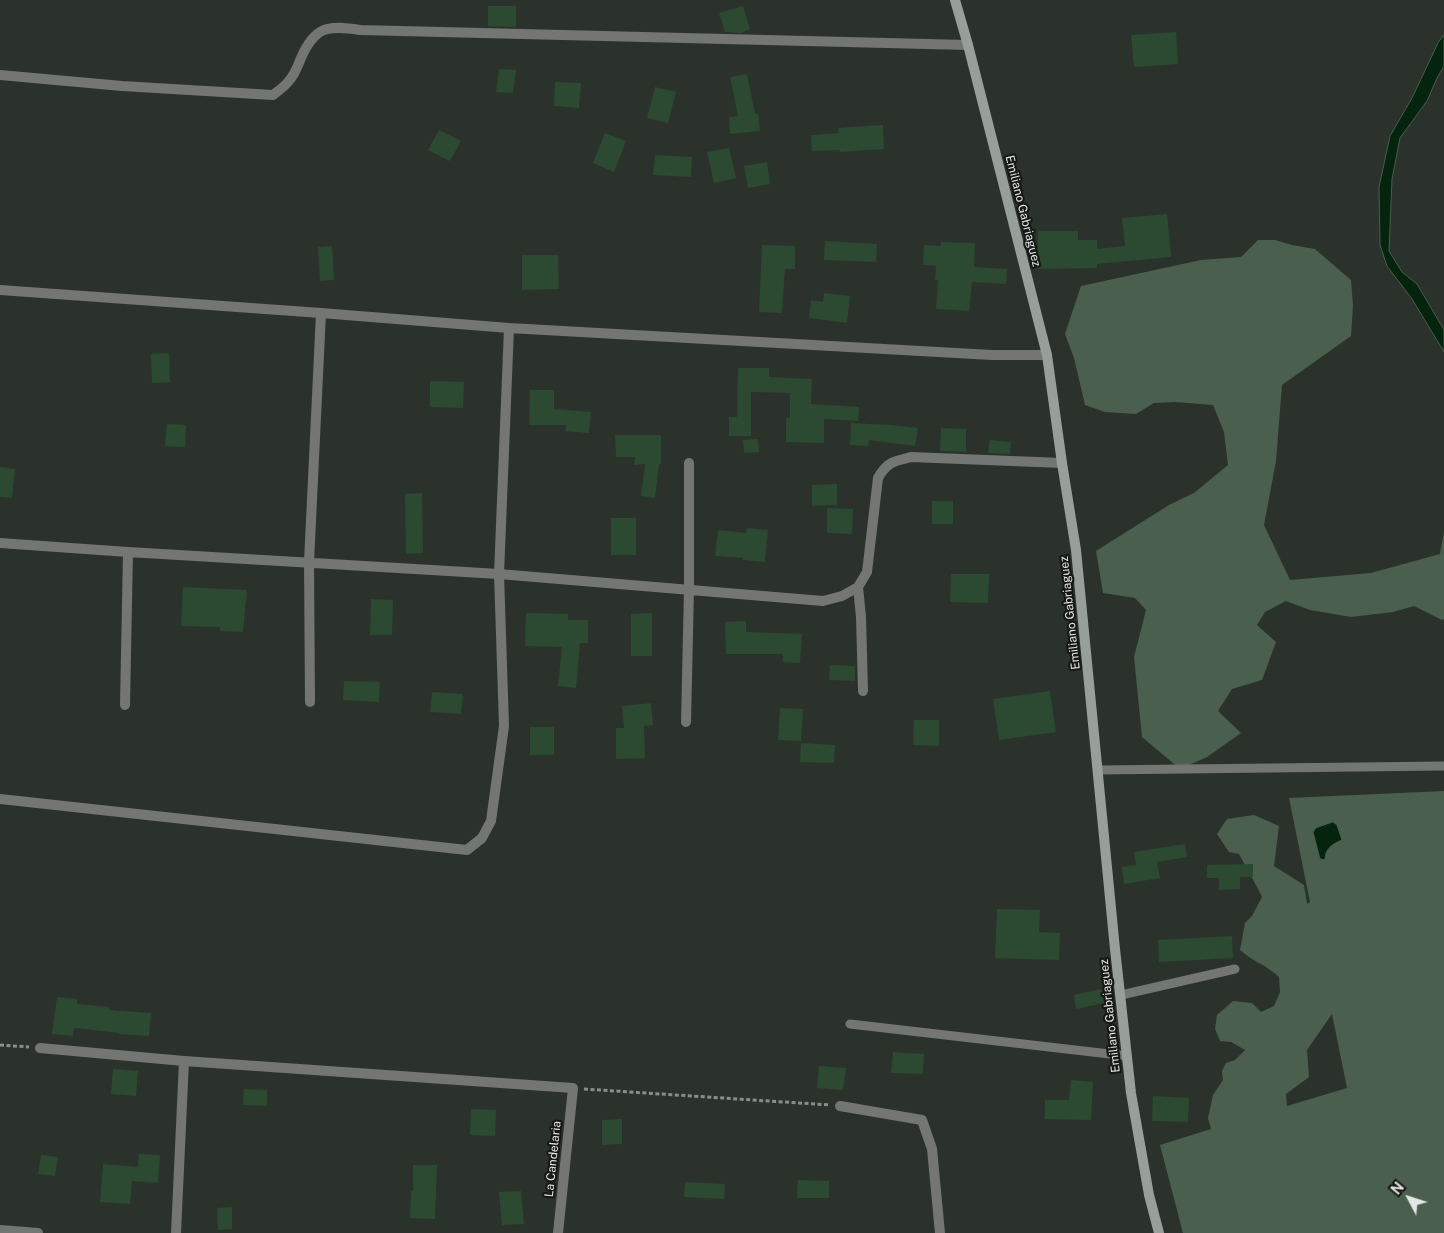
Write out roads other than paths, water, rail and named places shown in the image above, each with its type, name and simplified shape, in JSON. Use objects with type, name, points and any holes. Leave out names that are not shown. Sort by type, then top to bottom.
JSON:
[{"type":"main road","name":"Emiliano Gabriaguez","points":[[955,0],[1047,354],[1076,550],[1131,1093],[1149,1195],[1159,1233]]},
{"type":"street","points":[[0,75],[122,86],[274,95],[289,81],[298,66],[305,48],[313,37],[326,28],[341,27],[360,30],[968,45]]},
{"type":"street","points":[[0,290],[509,328],[992,355],[1047,354]]},
{"type":"street","points":[[310,702],[309,562],[321,313]]},
{"type":"street","points":[[0,799],[467,850],[482,838],[491,821],[504,726],[499,574],[509,328]]},
{"type":"street","points":[[0,543],[499,574],[823,601],[842,596],[858,587],[867,572],[878,478],[883,468],[893,461],[912,457],[1062,462]]},
{"type":"street","points":[[686,722],[689,463]]},
{"type":"street","points":[[125,705],[128,552]]},
{"type":"street","points":[[858,587],[861,617],[863,691]]},
{"type":"street","points":[[40,1048],[184,1061],[176,1233]]},
{"type":"street","name":"La Candelaria","points":[[184,1061],[573,1088],[558,1233]]},
{"type":"street","points":[[840,1106],[922,1120],[932,1149],[940,1233]]},
{"type":"street","points":[[0,1230],[38,1233]]},
{"type":"lane","points":[[1098,770],[1444,766]]},
{"type":"lane","points":[[1121,995],[1235,969]]},
{"type":"lane","points":[[850,1024],[1127,1056]]}]
